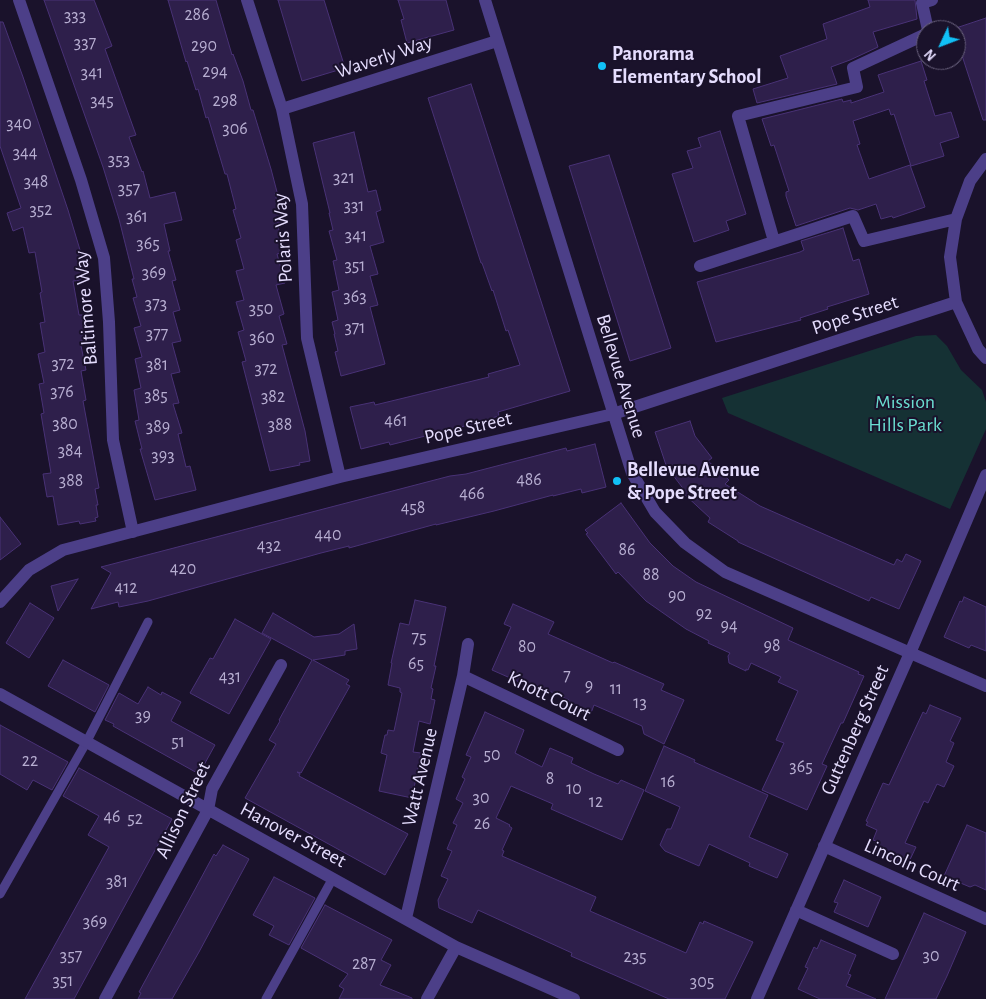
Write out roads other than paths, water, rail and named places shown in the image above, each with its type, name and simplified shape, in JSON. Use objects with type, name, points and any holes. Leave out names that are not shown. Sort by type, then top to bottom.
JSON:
[{"type":"street","name":"Baltimore Way","points":[[19,0],[81,180],[104,258],[109,322],[113,440],[133,532]]},
{"type":"street","name":"Polaris Way","points":[[247,0],[282,109],[302,204],[307,338],[340,477]]},
{"type":"street","name":"Bellevue Avenue","points":[[485,0],[632,473],[655,512],[685,543],[725,572],[986,686]]},
{"type":"street","points":[[926,20],[922,3],[932,0]]},
{"type":"street","points":[[774,241],[738,116],[857,87],[853,68],[916,39]]},
{"type":"street","name":"Waverly Way","points":[[282,109],[497,40]]},
{"type":"street","points":[[986,159],[970,181],[956,219],[950,257],[956,302],[978,349],[986,358]]},
{"type":"street","points":[[700,266],[853,216],[864,241],[956,219]]},
{"type":"street","name":"Pope Street","points":[[0,602],[29,570],[63,550],[340,477],[613,414],[956,302]]},
{"type":"street","name":"Guttenberg Street","points":[[757,999],[910,653],[986,475]]},
{"type":"street","name":"Watt Avenue","points":[[406,918],[463,676],[468,644]]},
{"type":"street","name":"Allison Street","points":[[105,999],[208,810],[212,789],[281,665]]},
{"type":"street","name":"Knott Court","points":[[463,676],[618,750]]},
{"type":"street","name":"Hanover Street","points":[[0,694],[456,947],[574,999]]},
{"type":"street","name":"Lincoln Court","points":[[824,846],[986,919]]},
{"type":"street","points":[[796,910],[893,954]]},
{"type":"street","points":[[427,999],[456,947]]},
{"type":"lane","points":[[0,894],[87,741],[148,622]]},
{"type":"lane","points":[[266,999],[333,878]]},
{"type":"place","name":"Panorama Elementary School","points":[[602,66]]},
{"type":"place","name":"Bellevue Avenue & Pope Street","points":[[617,481]]},
{"type":"park label","name":"Mission Hills Park","points":[[905,414]]}]
